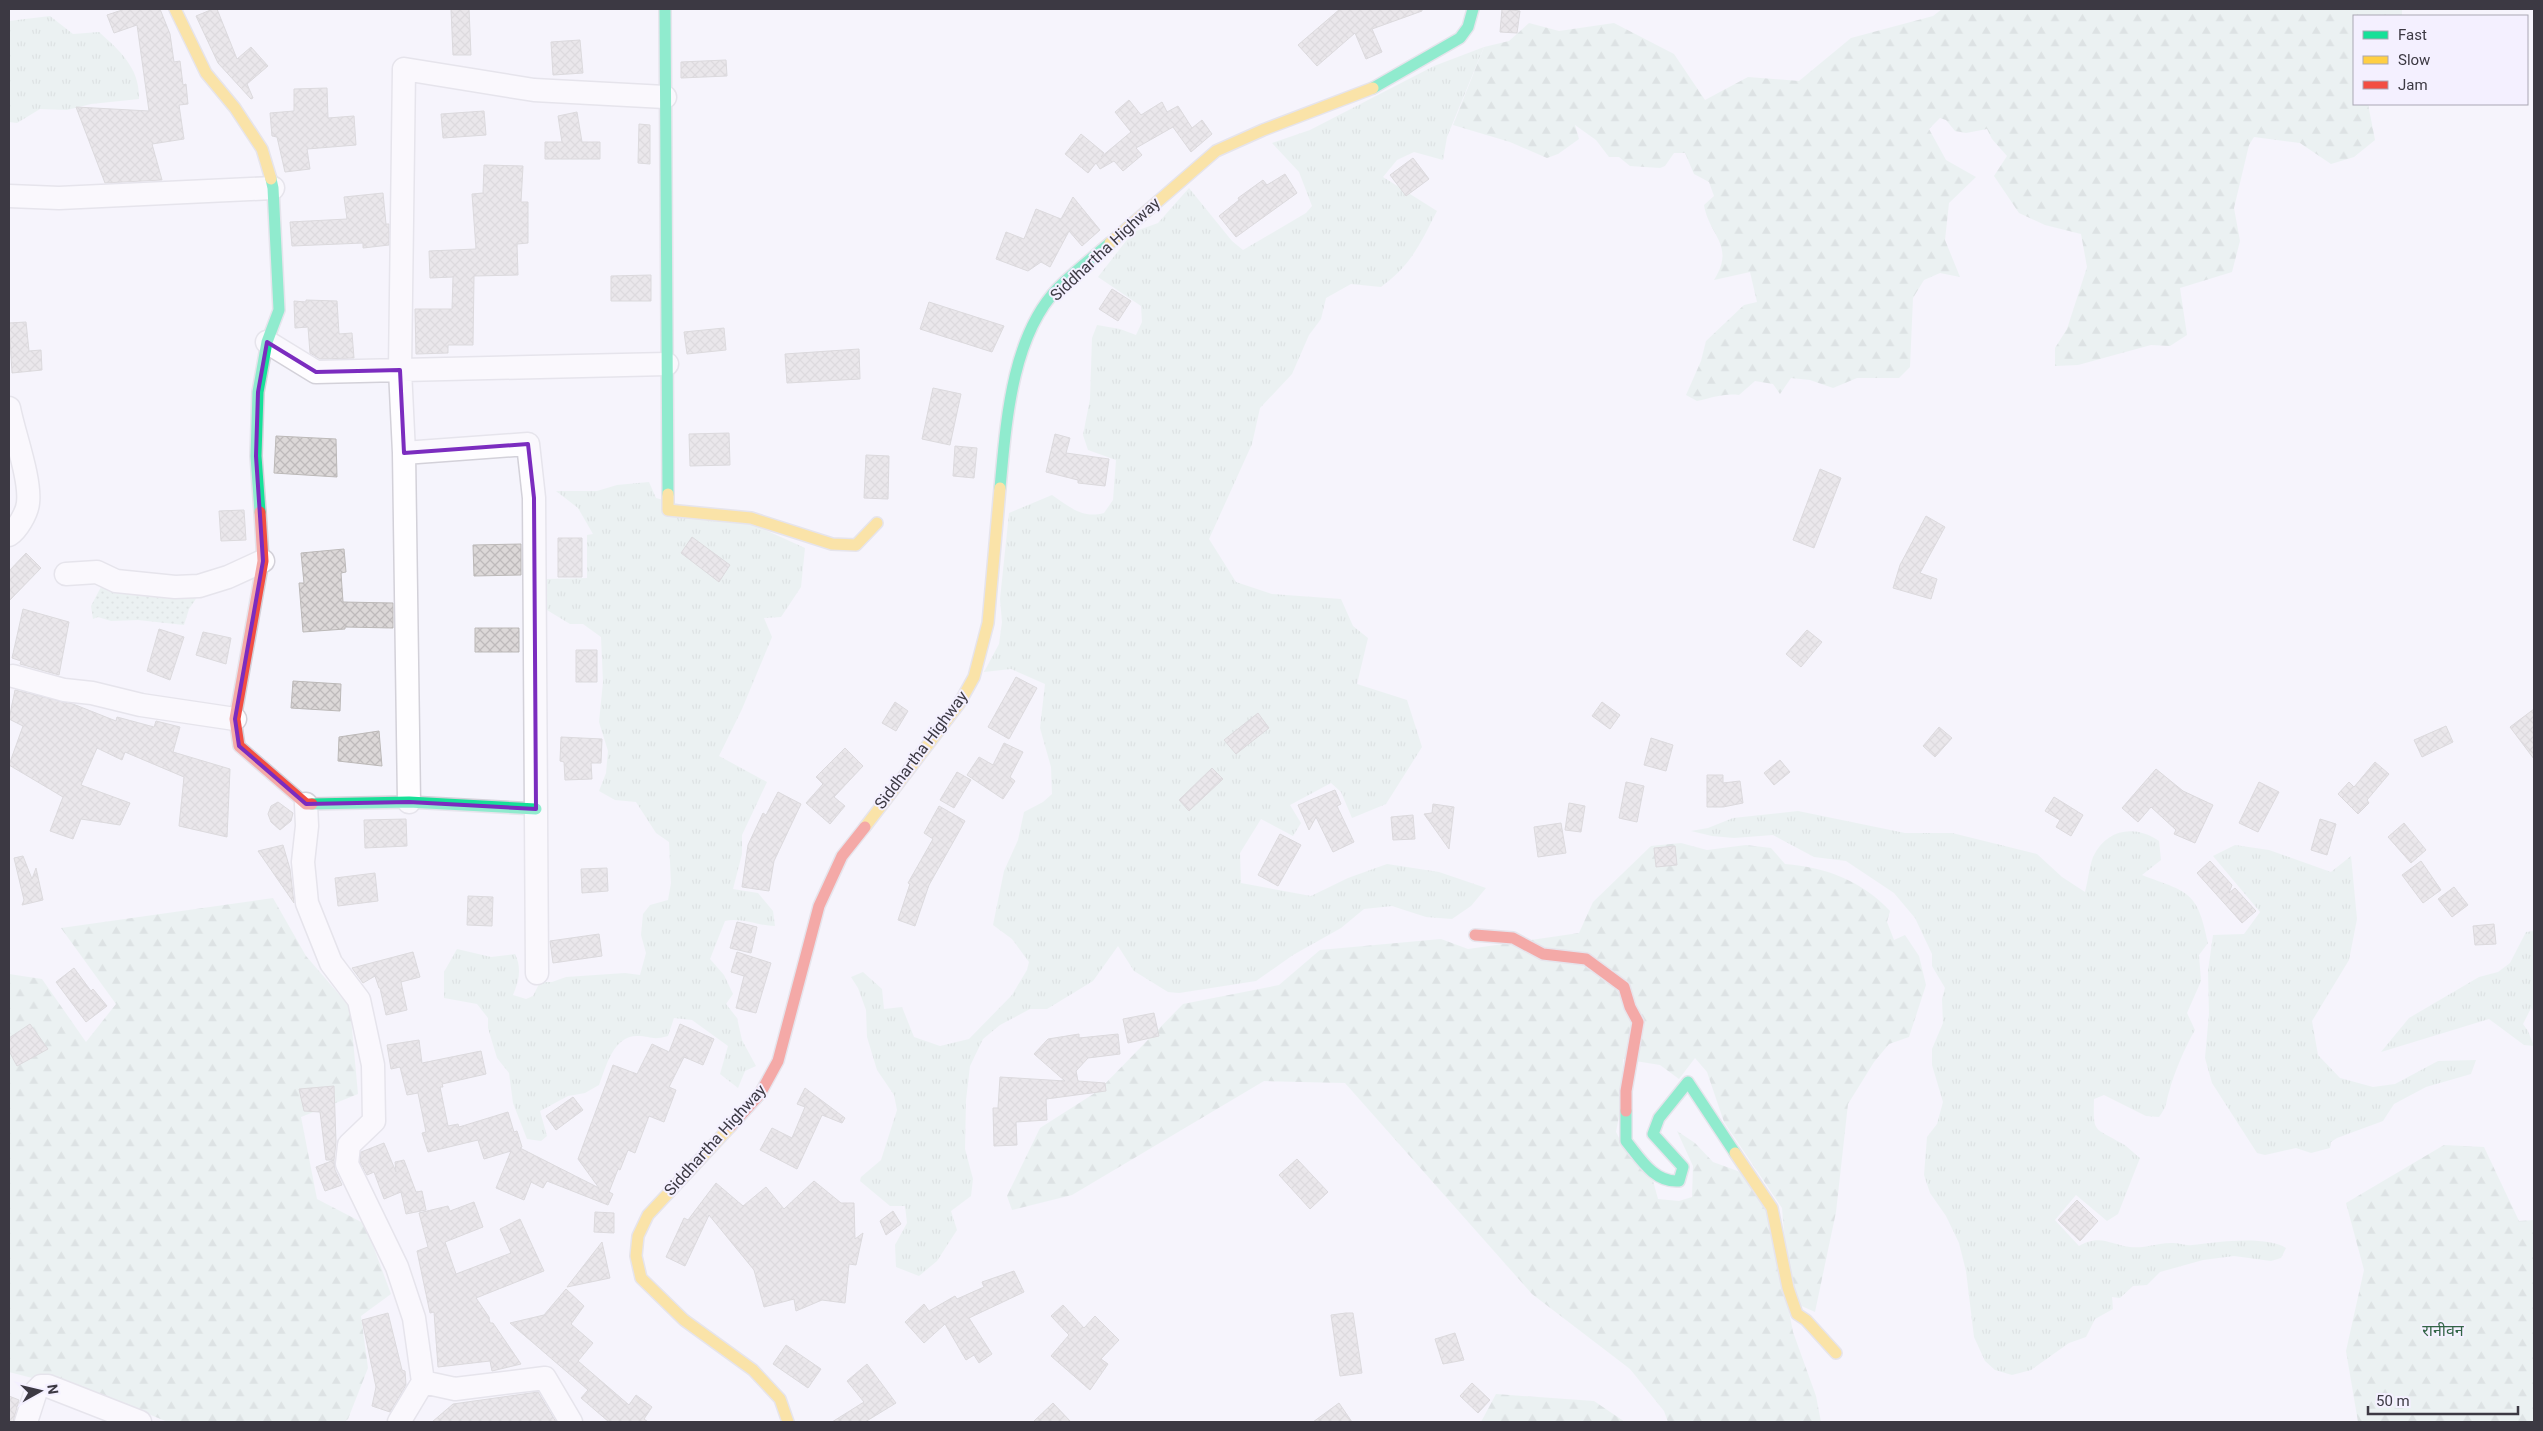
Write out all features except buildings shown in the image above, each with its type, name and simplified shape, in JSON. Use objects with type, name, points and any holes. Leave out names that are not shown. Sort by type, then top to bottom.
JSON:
[{"type":"main road","points":[[175,9],[206,73],[236,108],[262,149],[273,188],[279,310],[267,342],[258,392],[256,456],[263,561],[235,719],[239,746],[306,804],[409,802],[536,809]]},
{"type":"main road","points":[[665,9],[668,510],[751,518],[832,544],[856,545],[877,523]]},
{"type":"main road","name":"Siddhartha Highway","points":[[788,1422],[780,1399],[753,1370],[684,1320],[641,1278],[636,1256],[638,1236],[648,1215],[760,1094],[778,1061],[819,906],[842,856],[959,704],[974,677],[988,623],[1005,436],[1020,358],[1029,332],[1042,309],[1057,289],[1216,151],[1263,130],[1366,92],[1460,38],[1468,27],[1474,9]]},
{"type":"main road","points":[[1475,935],[1513,938],[1543,954],[1586,959],[1624,987],[1630,1007],[1638,1022],[1626,1091],[1626,1141],[1662,1180],[1672,1183],[1679,1180],[1683,1166],[1653,1134],[1659,1118],[1688,1082],[1772,1208],[1778,1230],[1781,1259],[1797,1314],[1806,1320],[1836,1353]]},
{"type":"street","points":[[409,802],[404,453],[400,370],[404,69],[534,90],[665,97]]},
{"type":"street","points":[[9,196],[59,198],[273,188]]},
{"type":"street","points":[[267,342],[316,372],[667,364]]},
{"type":"street","points":[[9,408],[21,459],[28,503],[24,515],[9,535]]},
{"type":"street","points":[[404,453],[528,444],[534,498],[537,973]]},
{"type":"street","points":[[66,574],[96,572],[116,580],[175,587],[199,586],[228,577],[263,561]]},
{"type":"street","points":[[13,676],[64,690],[92,693],[141,704],[235,719]]},
{"type":"street","points":[[306,804],[307,826],[303,862],[307,903],[331,963],[359,1000],[373,1065],[374,1121],[349,1145],[347,1164],[397,1267],[414,1318],[423,1382],[399,1422]]},
{"type":"street","points":[[423,1382],[454,1389],[545,1378],[571,1422]]},
{"type":"street","points":[[26,1422],[36,1392],[41,1386],[48,1386],[140,1422]]},
{"type":"highlighted area","points":[[267,342],[316,372],[400,370],[404,453],[528,444],[534,498],[536,809],[409,802],[306,804],[239,746],[235,719],[263,561],[256,456],[258,392]]},
{"type":"green space","points":[[1942,9],[2402,9],[2402,15],[2353,15],[2353,105],[2368,105],[2375,140],[2354,157],[2331,164],[2300,143],[2254,137],[2249,145],[2234,208],[2240,241],[2232,272],[2180,288],[2187,335],[2170,346],[2151,345],[2078,365],[2055,366],[2055,348],[2067,329],[2087,267],[2081,234],[2045,225],[2019,213],[1994,176],[2007,156],[1992,139],[1987,129],[1966,133],[1955,131],[1946,120],[1940,118],[1929,129],[1946,160],[1976,177],[1949,203],[1945,240],[1960,277],[1940,273],[1924,280],[1913,298],[1910,367],[1899,378],[1857,378],[1833,388],[1810,380],[1791,378],[1780,394],[1773,384],[1755,381],[1739,395],[1723,395],[1697,401],[1686,395],[1701,361],[1706,341],[1744,305],[1757,302],[1750,272],[1714,280],[1720,268],[1722,249],[1704,205],[1714,196],[1709,182],[1694,174],[1685,153],[1674,153],[1665,166],[1660,168],[1630,166],[1619,157],[1609,157],[1596,140],[1575,125],[1579,139],[1558,154],[1547,158],[1510,142],[1453,125],[1484,47],[1509,41],[1529,23],[1559,31],[1614,23],[1674,54],[1705,100],[1748,77],[1799,81],[1851,38],[1933,16]]},
{"type":"green space","points":[[50,16],[73,34],[99,32],[107,39],[121,53],[132,69],[136,78],[139,99],[91,104],[67,110],[40,109],[17,123],[9,122],[9,21]]},
{"type":"green space","points":[[1484,47],[1447,137],[1443,160],[1414,152],[1397,160],[1383,177],[1437,211],[1420,243],[1408,262],[1381,287],[1351,284],[1326,298],[1321,319],[1309,335],[1292,374],[1260,408],[1252,444],[1209,539],[1236,582],[1272,594],[1341,599],[1353,626],[1368,638],[1357,684],[1407,700],[1422,747],[1386,804],[1352,818],[1341,792],[1331,783],[1290,805],[1301,823],[1293,836],[1261,819],[1240,853],[1241,883],[1311,896],[1348,878],[1387,864],[1439,872],[1486,888],[1471,906],[1452,919],[1426,917],[1392,906],[1364,909],[1341,928],[1293,955],[1256,981],[1179,993],[1168,992],[1134,971],[1118,946],[1093,981],[1047,1009],[1030,1009],[1000,1025],[983,1039],[970,1066],[966,1100],[965,1149],[973,1179],[971,1196],[951,1211],[957,1230],[937,1261],[919,1276],[896,1267],[895,1245],[907,1223],[905,1206],[890,1206],[860,1181],[861,1177],[881,1160],[897,1110],[894,1095],[877,1070],[867,1037],[866,1010],[858,988],[851,977],[863,972],[882,989],[884,1009],[902,1007],[914,1037],[940,1046],[969,1039],[1012,995],[1027,970],[1029,962],[1012,939],[993,925],[1004,871],[1018,840],[1024,812],[1043,802],[1052,794],[1051,767],[1040,728],[1045,684],[1011,669],[984,672],[999,644],[1002,622],[1000,599],[1009,513],[1052,495],[1076,511],[1089,514],[1104,513],[1113,500],[1116,460],[1088,450],[1083,435],[1090,399],[1092,338],[1097,325],[1120,329],[1136,335],[1142,322],[1141,306],[1098,277],[1136,231],[1158,223],[1189,188],[1232,241],[1243,250],[1306,213],[1312,206],[1299,172],[1272,143],[1310,130],[1434,66]]},
{"type":"green space","points":[[649,482],[656,498],[750,523],[805,548],[801,587],[781,617],[764,618],[772,637],[742,709],[719,756],[767,782],[742,835],[742,854],[733,889],[758,893],[773,911],[775,926],[737,920],[725,921],[710,959],[724,975],[733,994],[726,1004],[737,1018],[742,1040],[756,1066],[745,1071],[738,1088],[720,1074],[728,1046],[692,1020],[674,1018],[668,1036],[655,1038],[637,1036],[629,1037],[622,1041],[612,1054],[599,1085],[585,1093],[568,1096],[540,1111],[547,1136],[541,1141],[527,1139],[513,1103],[509,1073],[497,1058],[488,1028],[488,1018],[477,1004],[444,998],[444,972],[457,949],[491,957],[515,954],[519,974],[513,995],[526,999],[533,996],[540,982],[552,982],[566,977],[625,973],[640,975],[646,953],[641,935],[643,914],[650,905],[668,900],[671,883],[669,842],[656,833],[636,802],[615,800],[599,791],[606,773],[608,751],[599,722],[603,682],[601,637],[583,624],[570,624],[542,607],[547,579],[587,578],[587,535],[593,534],[578,508],[556,491],[597,491],[617,485]]},
{"type":"green space","points":[[206,584],[189,609],[184,625],[138,620],[111,621],[98,617],[93,619],[91,606],[102,585],[169,599]]},
{"type":"green space","points":[[1798,811],[1905,833],[1952,833],[2037,854],[2062,877],[2085,892],[2093,857],[2105,840],[2113,835],[2131,831],[2140,832],[2159,841],[2161,860],[2142,875],[2181,890],[2195,903],[2200,913],[2208,943],[2199,955],[2201,981],[2187,1013],[2195,1030],[2180,1060],[2165,1107],[2159,1117],[2146,1116],[2104,1095],[2094,1099],[2094,1118],[2097,1128],[2126,1146],[2140,1158],[2118,1214],[2107,1221],[2076,1195],[2055,1220],[2079,1246],[2086,1242],[2099,1240],[2130,1247],[2168,1243],[2189,1245],[2227,1241],[2254,1241],[2277,1244],[2286,1248],[2281,1258],[2271,1261],[2234,1256],[2203,1260],[2160,1272],[2147,1285],[2133,1286],[2120,1298],[2112,1297],[2113,1309],[2095,1319],[2086,1337],[2069,1343],[2031,1370],[2012,1375],[1995,1370],[1985,1361],[1974,1337],[1966,1271],[1959,1243],[1946,1216],[1930,1193],[1924,1175],[1927,1137],[1937,1124],[1943,1102],[1932,1065],[1932,1049],[1943,1023],[1942,999],[1945,988],[1932,966],[1932,954],[1915,918],[1894,893],[1846,861],[1814,857],[1773,835],[1734,838],[1712,836],[1691,831],[1708,828],[1733,818]]},
{"type":"green space","points":[[1681,843],[1707,850],[1746,845],[1771,848],[1785,864],[1815,868],[1842,877],[1868,891],[1890,911],[1887,922],[1894,940],[1905,935],[1919,956],[1926,985],[1909,1037],[1889,1044],[1874,1062],[1848,1104],[1836,1212],[1815,1312],[1797,1304],[1787,1267],[1782,1208],[1724,1122],[1707,1072],[1695,1058],[1679,1079],[1660,1065],[1623,1059],[1622,1101],[1616,1132],[1628,1155],[1652,1177],[1658,1199],[1679,1201],[1692,1197],[1693,1166],[1677,1131],[1695,1143],[1713,1162],[1746,1174],[1750,1183],[1769,1208],[1793,1332],[1816,1396],[1821,1422],[1668,1422],[1664,1411],[1630,1369],[1532,1294],[1345,1083],[1264,1081],[1072,1195],[1012,1210],[1007,1196],[1040,1128],[1098,1091],[1183,1004],[1279,985],[1320,950],[1441,939],[1468,949],[1579,933],[1593,902],[1651,846]]},
{"type":"green space","points":[[2235,845],[2269,850],[2331,872],[2351,856],[2357,919],[2349,960],[2312,1021],[2318,1055],[2340,1078],[2373,1087],[2395,1084],[2438,1061],[2476,1060],[2471,1074],[2426,1087],[2394,1104],[2383,1121],[2337,1138],[2331,1142],[2330,1148],[2311,1153],[2296,1148],[2265,1155],[2257,1153],[2212,1083],[2205,1058],[2209,1014],[2208,971],[2213,935],[2244,934],[2260,912],[2213,856]]},
{"type":"green space","points":[[273,898],[306,956],[350,1007],[358,1094],[301,1117],[317,1199],[365,1224],[391,1294],[361,1316],[368,1368],[348,1419],[344,1422],[168,1422],[106,1397],[9,1372],[9,974],[42,979],[86,1042],[116,1004],[61,928]]},
{"type":"green space","points":[[2534,931],[2534,1012],[2531,1008],[2523,1024],[2534,1046],[2524,1045],[2489,1019],[2381,1052],[2409,1018],[2479,977],[2498,972],[2510,963],[2526,932]]},
{"type":"green space","name":"रानीवन","points":[[2444,1145],[2484,1147],[2519,1221],[2534,1220],[2534,1422],[2358,1422],[2346,1351],[2364,1270],[2346,1203]]},
{"type":"green space","points":[[1496,1394],[1594,1401],[1625,1422],[1481,1422]]},
{"type":"traffic: fast","points":[[665,9],[668,494]]},
{"type":"traffic: fast","points":[[1373,88],[1460,38],[1468,27],[1473,9]]},
{"type":"traffic: fast","points":[[260,512],[256,456],[258,392],[267,342],[279,310],[271,179]]},
{"type":"traffic: fast","points":[[1000,488],[1005,437],[1014,382],[1030,331],[1042,308],[1058,288],[1110,243]]},
{"type":"traffic: fast","points":[[312,804],[409,802],[536,809]]},
{"type":"traffic: fast","points":[[1626,1111],[1626,1141],[1642,1162],[1662,1178],[1670,1181],[1679,1181],[1683,1167],[1653,1134],[1659,1118],[1688,1082],[1735,1153]]},
{"type":"traffic: slow","points":[[175,9],[206,73],[235,108],[262,149],[271,179]]},
{"type":"traffic: slow","points":[[1110,243],[1216,151],[1263,130],[1373,88]]},
{"type":"traffic: slow","points":[[865,827],[959,704],[974,677],[988,623],[1000,488]]},
{"type":"traffic: slow","points":[[668,494],[668,510],[751,518],[832,544],[856,545],[877,523]]},
{"type":"traffic: slow","points":[[731,1126],[648,1215],[638,1236],[636,1256],[641,1278],[684,1320],[753,1370],[780,1399],[788,1422]]},
{"type":"traffic: slow","points":[[1735,1153],[1772,1208],[1788,1288],[1797,1314],[1806,1320],[1836,1353]]},
{"type":"traffic: jam","points":[[260,512],[263,561],[235,719],[239,746],[306,804],[312,804]]},
{"type":"traffic: jam","points":[[731,1126],[760,1094],[778,1061],[819,906],[842,856],[865,827]]},
{"type":"traffic: jam","points":[[1475,935],[1513,938],[1543,954],[1586,959],[1624,987],[1630,1007],[1638,1022],[1626,1091],[1626,1111]]}]
